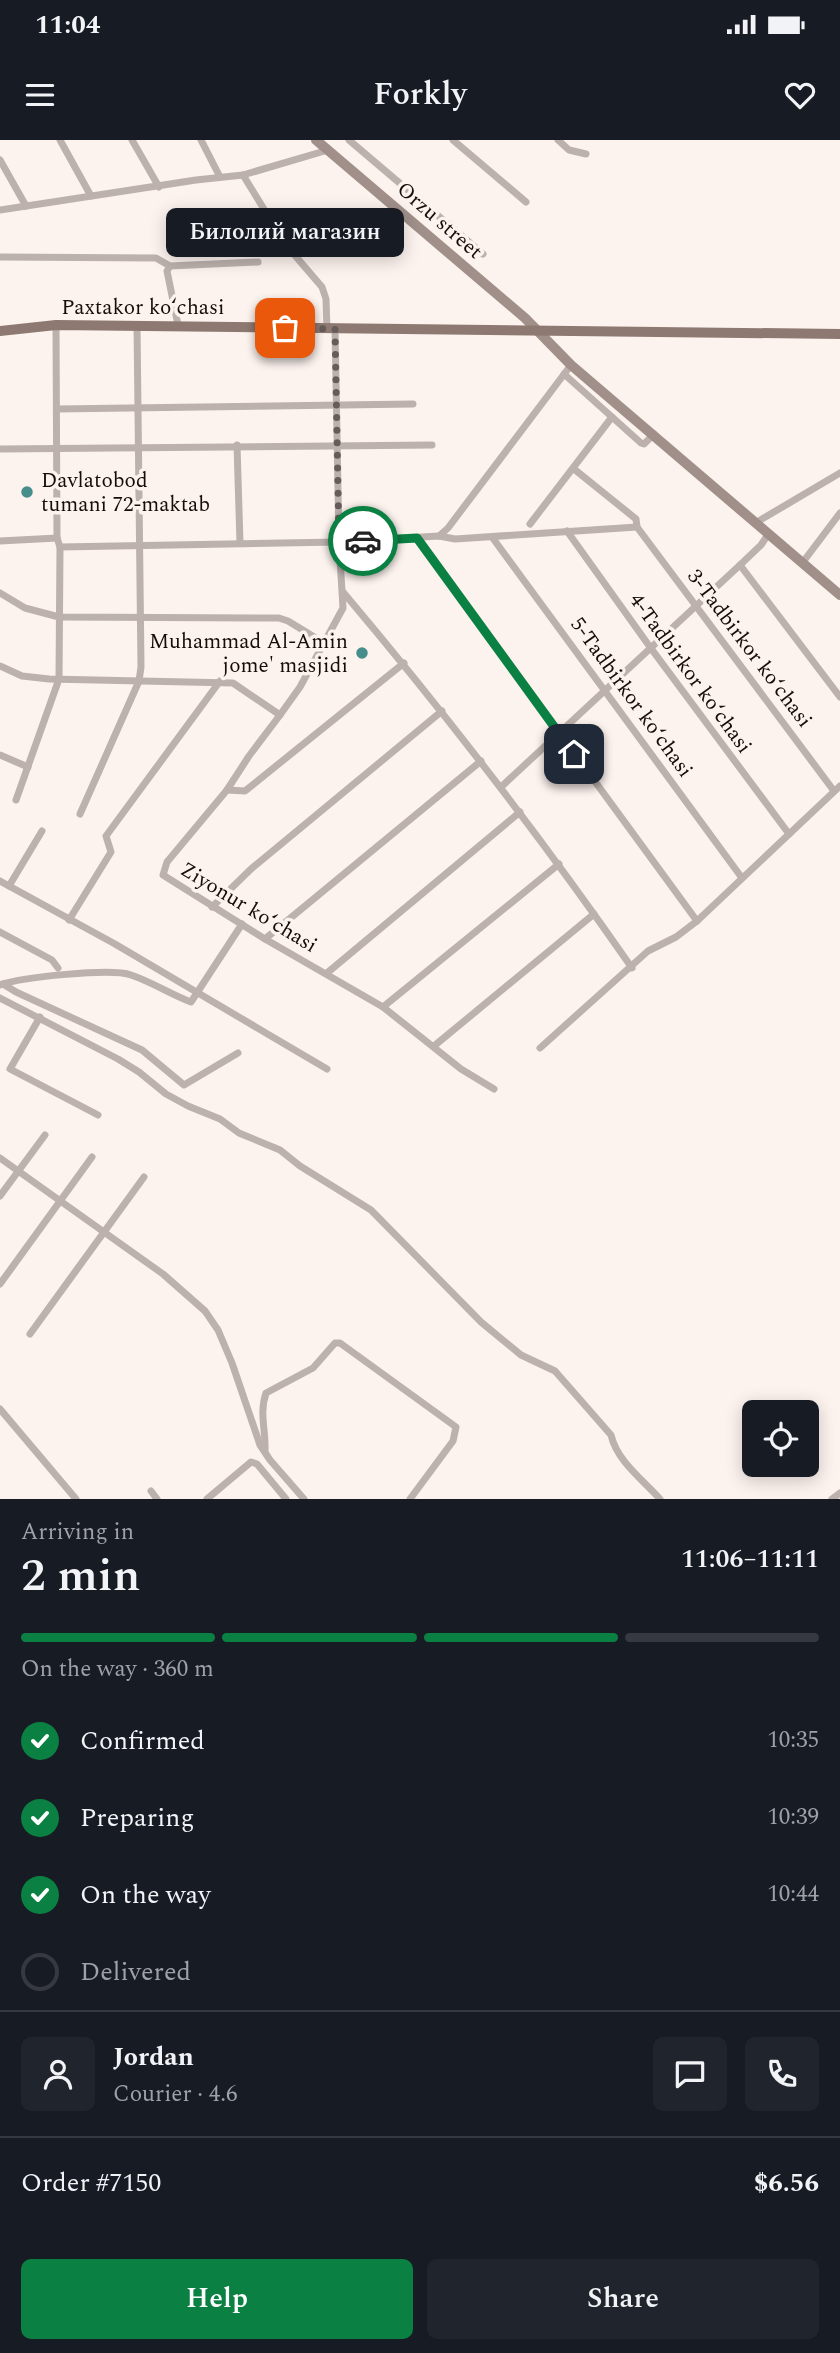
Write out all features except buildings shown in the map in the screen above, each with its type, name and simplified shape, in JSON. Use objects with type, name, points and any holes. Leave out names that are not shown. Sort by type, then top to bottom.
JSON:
[{"type":"main road","name":"Orzu street","points":[[316,140],[538,331],[568,369],[649,439],[757,522],[840,595]]},
{"type":"main road","name":"Paxtakor koʻchasi","points":[[0,331],[55,325],[178,325],[840,334]]},
{"type":"street","points":[[60,140],[90,196]]},
{"type":"street","points":[[132,140],[159,187]]},
{"type":"street","points":[[213,140],[203,144],[220,177]]},
{"type":"street","points":[[349,140],[483,254]]},
{"type":"street","points":[[453,140],[526,202]]},
{"type":"street","points":[[558,140],[569,150],[586,154]]},
{"type":"street","points":[[0,210],[243,175],[328,150]]},
{"type":"street","points":[[0,160],[26,206]]},
{"type":"street","name":"Ziyonur koʻchasi","points":[[243,175],[286,245],[322,287],[326,299],[337,405],[343,608],[300,687],[227,790],[167,862],[163,875],[265,939],[383,1007],[461,1069],[494,1089]]},
{"type":"street","points":[[0,257],[156,258],[170,266],[258,262]]},
{"type":"street","points":[[170,266],[167,271],[178,325]]},
{"type":"street","points":[[16,800],[59,679],[60,547],[57,538],[55,325]]},
{"type":"street","points":[[80,814],[139,681],[142,619],[137,325]]},
{"type":"street","points":[[439,536],[448,528],[568,369],[612,417],[649,439]]},
{"type":"street","points":[[57,409],[413,404]]},
{"type":"street","points":[[530,524],[612,417]]},
{"type":"street","points":[[0,449],[432,444]]},
{"type":"street","points":[[237,445],[240,543]]},
{"type":"street","name":"3-Tadbirkor koʻchasi","points":[[574,469],[636,519],[637,527],[837,789]]},
{"type":"street","points":[[757,522],[840,473]]},
{"type":"street","points":[[803,562],[840,513]]},
{"type":"street","points":[[60,547],[339,542],[439,536],[455,539],[637,527]]},
{"type":"street","name":"4-Tadbirkor koʻchasi","points":[[568,531],[650,647],[789,834]]},
{"type":"street","points":[[501,787],[740,565],[761,545],[769,533]]},
{"type":"street","name":"5-Tadbirkor koʻchasi","points":[[492,537],[742,878]]},
{"type":"street","points":[[0,541],[57,538]]},
{"type":"street","points":[[417,538],[696,921]]},
{"type":"street","points":[[740,565],[840,697]]},
{"type":"street","points":[[342,592],[404,663],[481,761],[559,864],[632,968]]},
{"type":"street","points":[[0,593],[25,608],[59,617],[279,618],[324,643]]},
{"type":"street","points":[[227,790],[245,791],[404,663]]},
{"type":"street","points":[[0,666],[22,676],[59,679],[233,683],[280,715]]},
{"type":"street","points":[[69,920],[109,856],[111,850],[106,836],[220,681]]},
{"type":"street","points":[[212,907],[251,869],[442,711]]},
{"type":"street","points":[[0,755],[29,767]]},
{"type":"street","points":[[265,939],[481,761]]},
{"type":"street","points":[[540,1048],[648,951],[676,937],[696,921],[837,789]]},
{"type":"street","points":[[327,973],[520,812]]},
{"type":"street","points":[[9,886],[42,831]]},
{"type":"street","points":[[383,1007],[559,864]]},
{"type":"street","points":[[0,881],[327,1069]]},
{"type":"street","points":[[434,1046],[594,914]]},
{"type":"street","points":[[2,984],[117,971],[161,987],[191,1002],[242,924]]},
{"type":"street","points":[[0,932],[52,960],[58,968]]},
{"type":"street","points":[[2,984],[142,1050],[184,1085],[238,1053]]},
{"type":"street","points":[[0,998],[118,1059],[166,1094],[188,1106],[220,1119],[239,1133],[280,1150],[300,1166],[371,1210],[481,1322],[521,1355],[555,1371],[611,1435],[614,1446],[625,1463],[660,1499]]},
{"type":"street","points":[[40,1017],[10,1069],[98,1115]]},
{"type":"street","points":[[0,1196],[45,1135]]},
{"type":"street","points":[[0,1284],[92,1157]]},
{"type":"street","points":[[0,1158],[163,1275],[205,1311],[218,1330],[232,1363],[256,1436],[265,1453],[304,1499]]},
{"type":"street","points":[[30,1334],[144,1177]]},
{"type":"street","points":[[265,1453],[262,1415],[266,1393],[313,1368],[335,1343],[340,1343],[456,1427],[453,1441],[410,1499]]},
{"type":"street","points":[[1,1410],[76,1499]]},
{"type":"street","points":[[207,1499],[251,1462],[257,1464],[286,1499]]},
{"type":"street","points":[[151,1491],[157,1499]]},
{"type":"street","points":[[832,1499],[840,1493]]},
{"type":"way so far","points":[[285,328],[335,329],[339,542],[363,541]]},
{"type":"place","name":"Билолий магазин","points":[[285,328]]},
{"type":"place","name":"Davlatobod tumani 72-maktab","points":[[27,492]]},
{"type":"place","name":"Muhammad Al-Amin jome' masjidi","points":[[362,653]]},
{"type":"route","points":[[363,541],[417,538],[574,754]]}]
